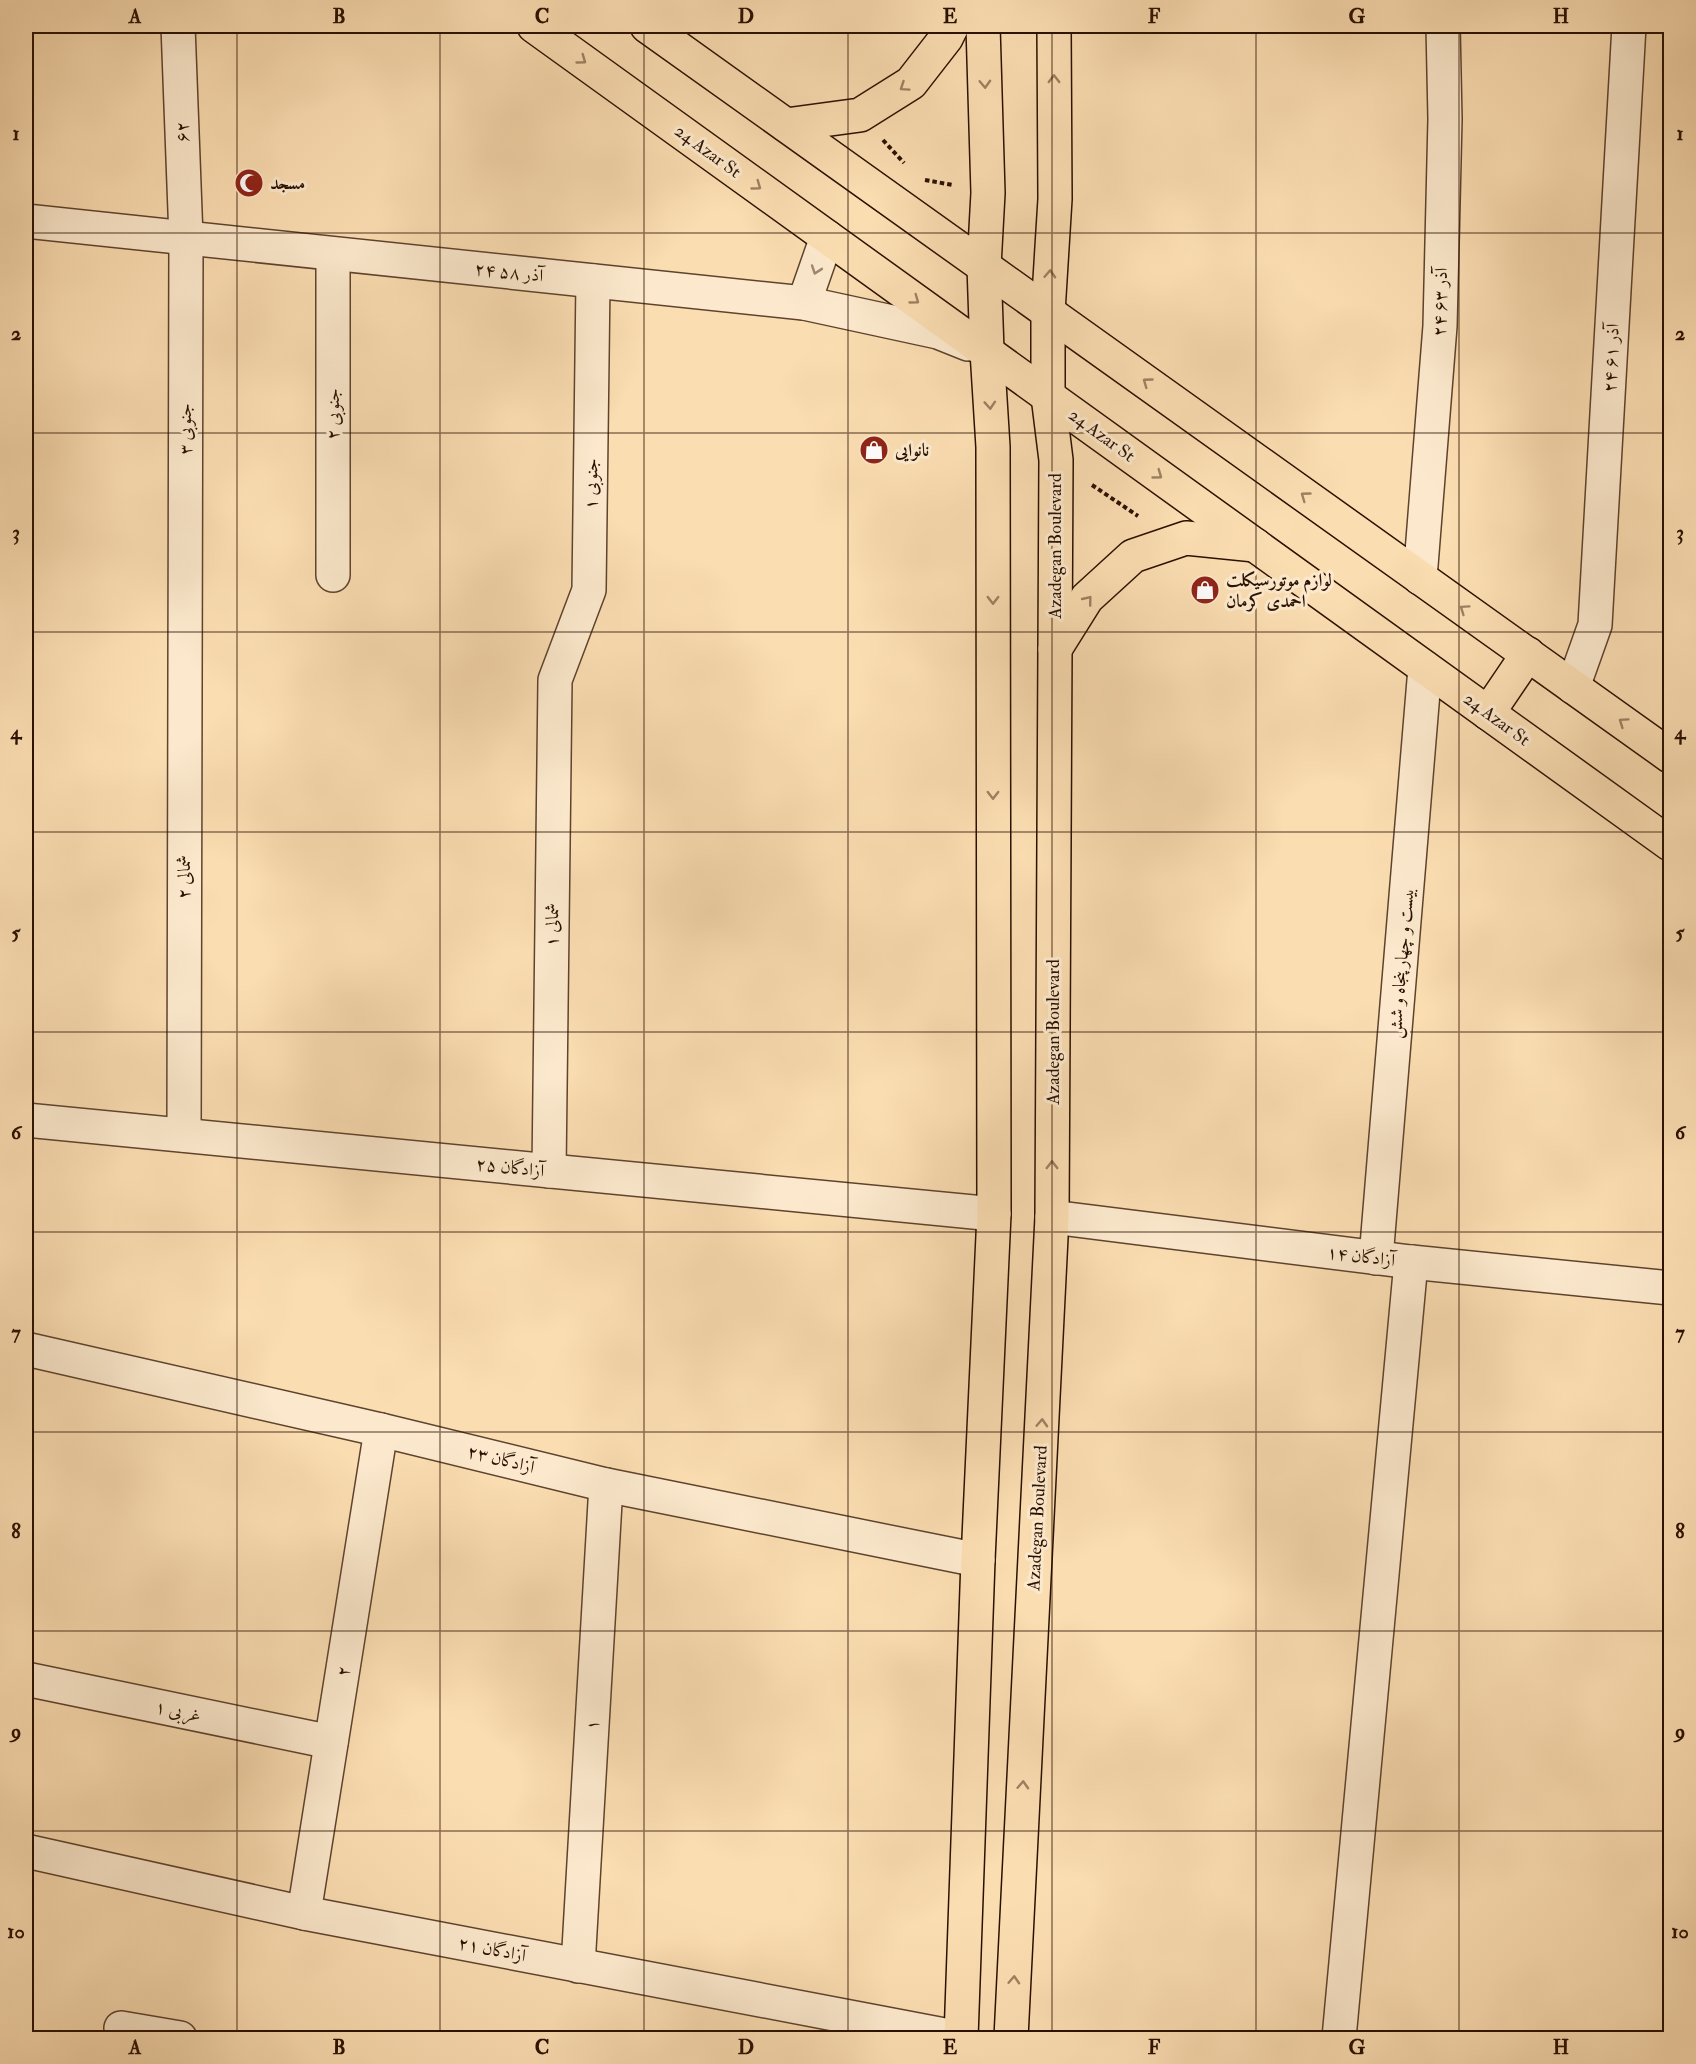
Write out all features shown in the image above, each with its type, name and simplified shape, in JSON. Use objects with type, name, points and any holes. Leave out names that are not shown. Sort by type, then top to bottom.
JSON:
[{"type":"main road","name":"24 Azar St","points":[[534,26],[1671,844]]},
{"type":"main road","points":[[647,26],[1671,756]]},
{"type":"main road","points":[[786,125],[860,115],[911,83],[946,38],[952,26]]},
{"type":"main road","points":[[960,2038],[994,1214],[993,447],[984,266],[988,193],[983,26]]},
{"type":"main road","name":"Azadegan Boulevard","points":[[1011,2038],[1052,1217],[1056,460],[1048,396],[1048,312],[1055,199],[1054,26]]},
{"type":"main road","points":[[1055,649],[1088,598],[1133,555],[1186,538],[1255,545]]},
{"type":"main road","points":[[1488,713],[1528,654]]},
{"type":"street","name":"۶۲","points":[[178,26],[186,238]]},
{"type":"street","name":"۲۴ آذر ۶۳","points":[[1420,578],[1440,326],[1445,118],[1443,26]]},
{"type":"street","name":"۲۴ آذر ۶۱","points":[[1573,687],[1595,625],[1629,26]]},
{"type":"street","name":"۲۴ آذر ۵۸","points":[[26,221],[804,303],[938,332],[987,351]]},
{"type":"street","points":[[804,303],[827,237]]},
{"type":"street","name":"۳ جنوبی","points":[[185,620],[186,238]]},
{"type":"street","name":"۲ جنوبی","points":[[333,254],[333,575]]},
{"type":"street","name":"۱ جنوبی","points":[[555,680],[590,590],[593,281]]},
{"type":"street","name":"۲ شمالی","points":[[184,1135],[185,620]]},
{"type":"street","name":"بیست و چهار پنجاه و شش","points":[[1376,1258],[1425,668]]},
{"type":"street","name":"۱ شمالی","points":[[549,1171],[555,680]]},
{"type":"street","name":"آزادگان ۲۵","points":[[26,1120],[994,1214]]},
{"type":"street","name":"آزادگان ۱۴","points":[[1052,1217],[1376,1258],[1671,1288]]},
{"type":"street","points":[[1339,2038],[1411,1262]]},
{"type":"street","name":"آزادگان ۲۳","points":[[26,1349],[381,1430],[606,1485],[978,1560]]},
{"type":"street","name":"۲","points":[[304,1913],[381,1430]]},
{"type":"street","name":"۱","points":[[578,1966],[606,1485]]},
{"type":"street","name":"۱ غربی","points":[[26,1679],[331,1742]]},
{"type":"street","name":"آزادگان ۲۱","points":[[26,1851],[304,1913],[960,2038]]},
{"type":"street","points":[[121,2028],[180,2038]]},
{"type":"place","name":"مسجد","points":[[249,183]]},
{"type":"place","name":"نانوایی","points":[[874,450]]},
{"type":"place","name":"لوازم موتورسیکلت احمدی کرمان","points":[[1205,590]]}]
